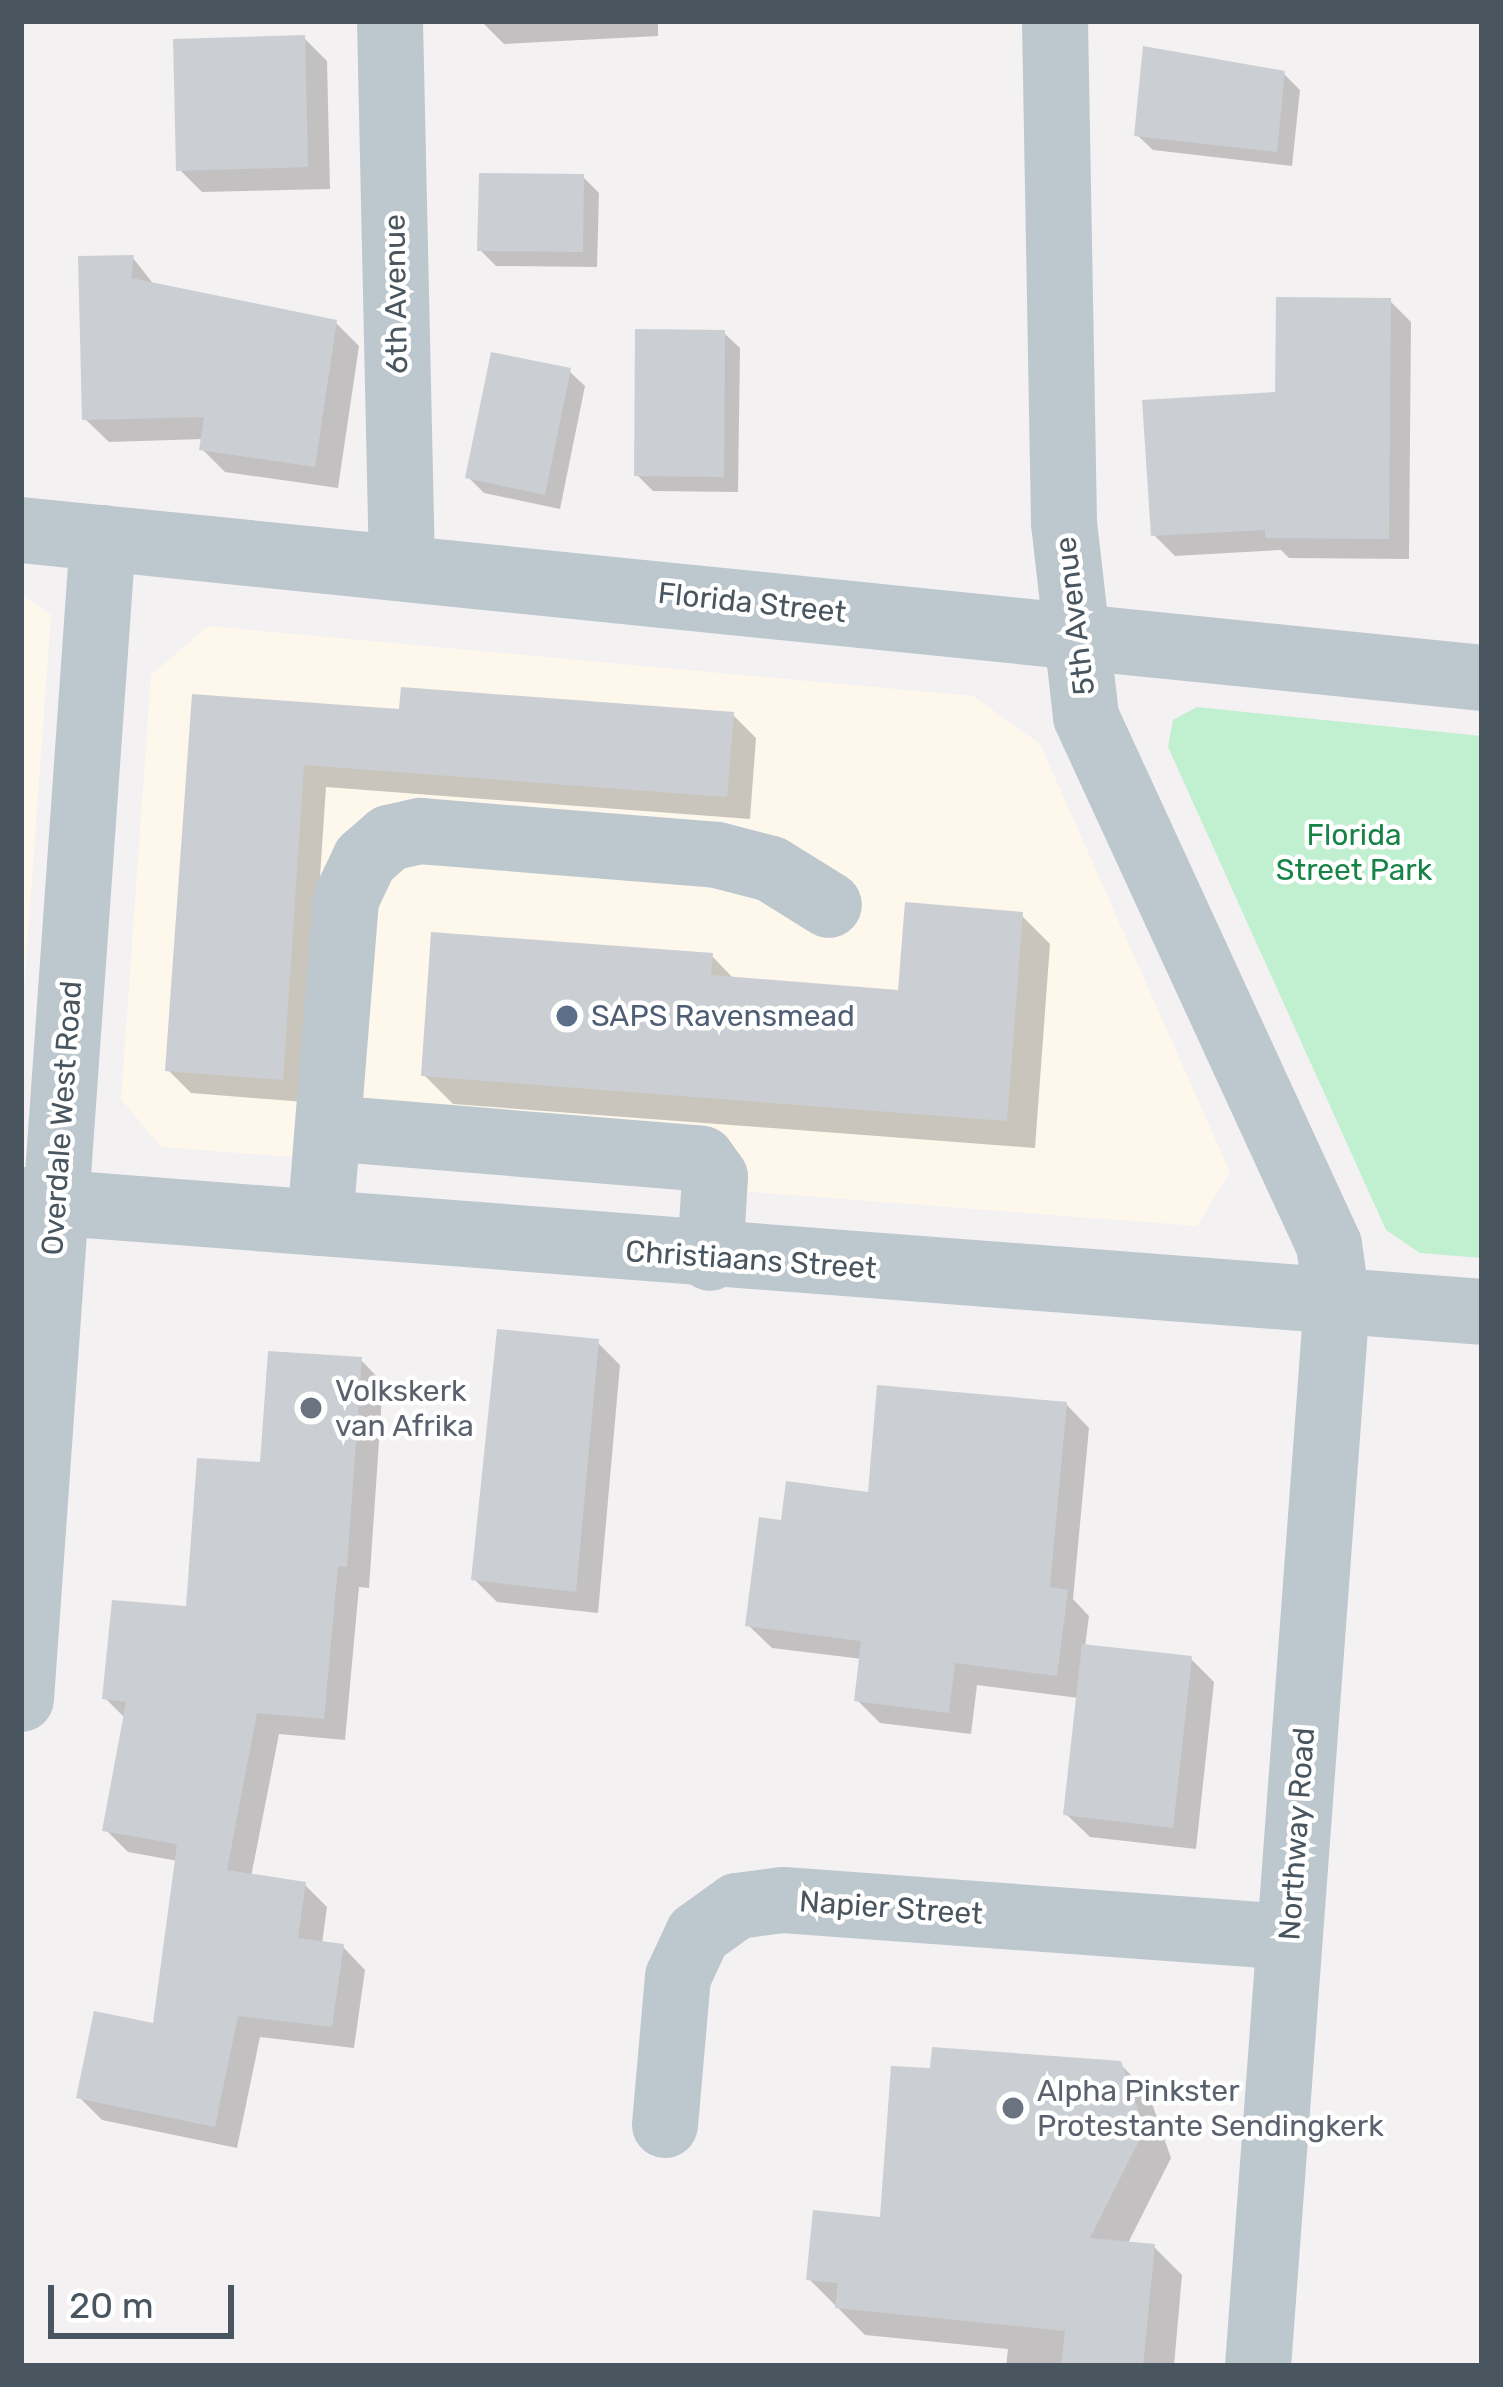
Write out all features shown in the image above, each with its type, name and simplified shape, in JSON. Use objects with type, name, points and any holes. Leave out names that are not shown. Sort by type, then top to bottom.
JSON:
[{"type":"street","name":"6th Avenue","points":[[390,21],[402,568]]},
{"type":"street","name":"5th Avenue","points":[[1055,21],[1064,523],[1086,717],[1329,1245],[1336,1301]]},
{"type":"street","name":"Florida Street","points":[[21,530],[1482,678]]},
{"type":"street","name":"Overdale West Road","points":[[21,1699],[39,1201],[103,538]]},
{"type":"street","points":[[320,1223],[346,899],[365,859],[389,838],[421,831],[717,855],[771,869],[829,905]]},
{"type":"street","points":[[328,1128],[702,1159],[715,1177],[710,1258]]},
{"type":"street","name":"Christiaans Street","points":[[39,1201],[710,1258],[1482,1312]]},
{"type":"street","name":"Northway Road","points":[[1258,2366],[1336,1301]]},
{"type":"street","name":"Napier Street","points":[[665,2125],[678,1977],[698,1934],[737,1906],[783,1900],[1289,1937]]},
{"type":"shaded area","points":[[21,594],[51,615],[21,1032]]},
{"type":"shaded area","points":[[208,626],[973,696],[1040,744],[1230,1172],[1197,1226],[161,1147],[121,1099],[151,675]]},
{"type":"green space","name":"Florida Street Park","points":[[1197,707],[1482,736],[1482,1258],[1420,1253],[1386,1230],[1168,747],[1173,720]]},
{"type":"building","points":[[305,35],[308,167],[176,171],[173,39]]},
{"type":"building","points":[[1143,46],[1285,71],[1277,152],[1134,136]]},
{"type":"building","points":[[479,173],[584,174],[583,252],[477,251]]},
{"type":"building","points":[[134,255],[131,278],[337,320],[315,467],[199,450],[204,417],[82,420],[78,256]]},
{"type":"building","points":[[1276,297],[1391,298],[1389,539],[1265,538],[1265,530],[1151,536],[1142,400],[1275,392]]},
{"type":"building","points":[[635,329],[725,330],[724,477],[634,476]]},
{"type":"building","points":[[491,352],[571,368],[545,495],[465,478]]},
{"type":"building","points":[[401,687],[734,712],[727,797],[304,765],[283,1080],[165,1071],[192,694],[399,709]]},
{"type":"building","name":"SAPS Ravensmead","points":[[905,902],[1023,912],[1007,1121],[421,1076],[431,932],[713,953],[711,975],[898,990]]},
{"type":"building","points":[[497,1329],[599,1339],[576,1592],[471,1580]]},
{"type":"building","points":[[268,1351],[362,1357],[347,1567],[338,1566],[324,1719],[257,1713],[227,1870],[306,1882],[298,1938],[344,1944],[332,2027],[238,2016],[215,2127],[76,2098],[94,2011],[153,2023],[177,1844],[102,1831],[126,1702],[102,1699],[112,1600],[186,1606],[197,1458],[260,1462]]},
{"type":"building","points":[[877,1385],[1067,1402],[1050,1587],[1068,1590],[1057,1676],[955,1663],[949,1713],[854,1701],[861,1641],[745,1626],[759,1517],[781,1520],[786,1481],[868,1492]]},
{"type":"building","points":[[1082,1644],[1192,1656],[1173,1828],[1063,1815]]},
{"type":"building","points":[[932,2047],[1121,2061],[1145,2129],[1090,2238],[1155,2244],[1143,2366],[1061,2366],[1065,2331],[835,2308],[838,2283],[806,2280],[813,2210],[880,2217],[891,2066],[930,2068]]},
{"type":"place","name":"SAPS Ravensmead","points":[[567,1016]]},
{"type":"place","name":"Volkskerk van Afrika","points":[[311,1408]]},
{"type":"place","name":"Alpha Pinkster Protestante Sendingkerk","points":[[1013,2108]]}]
